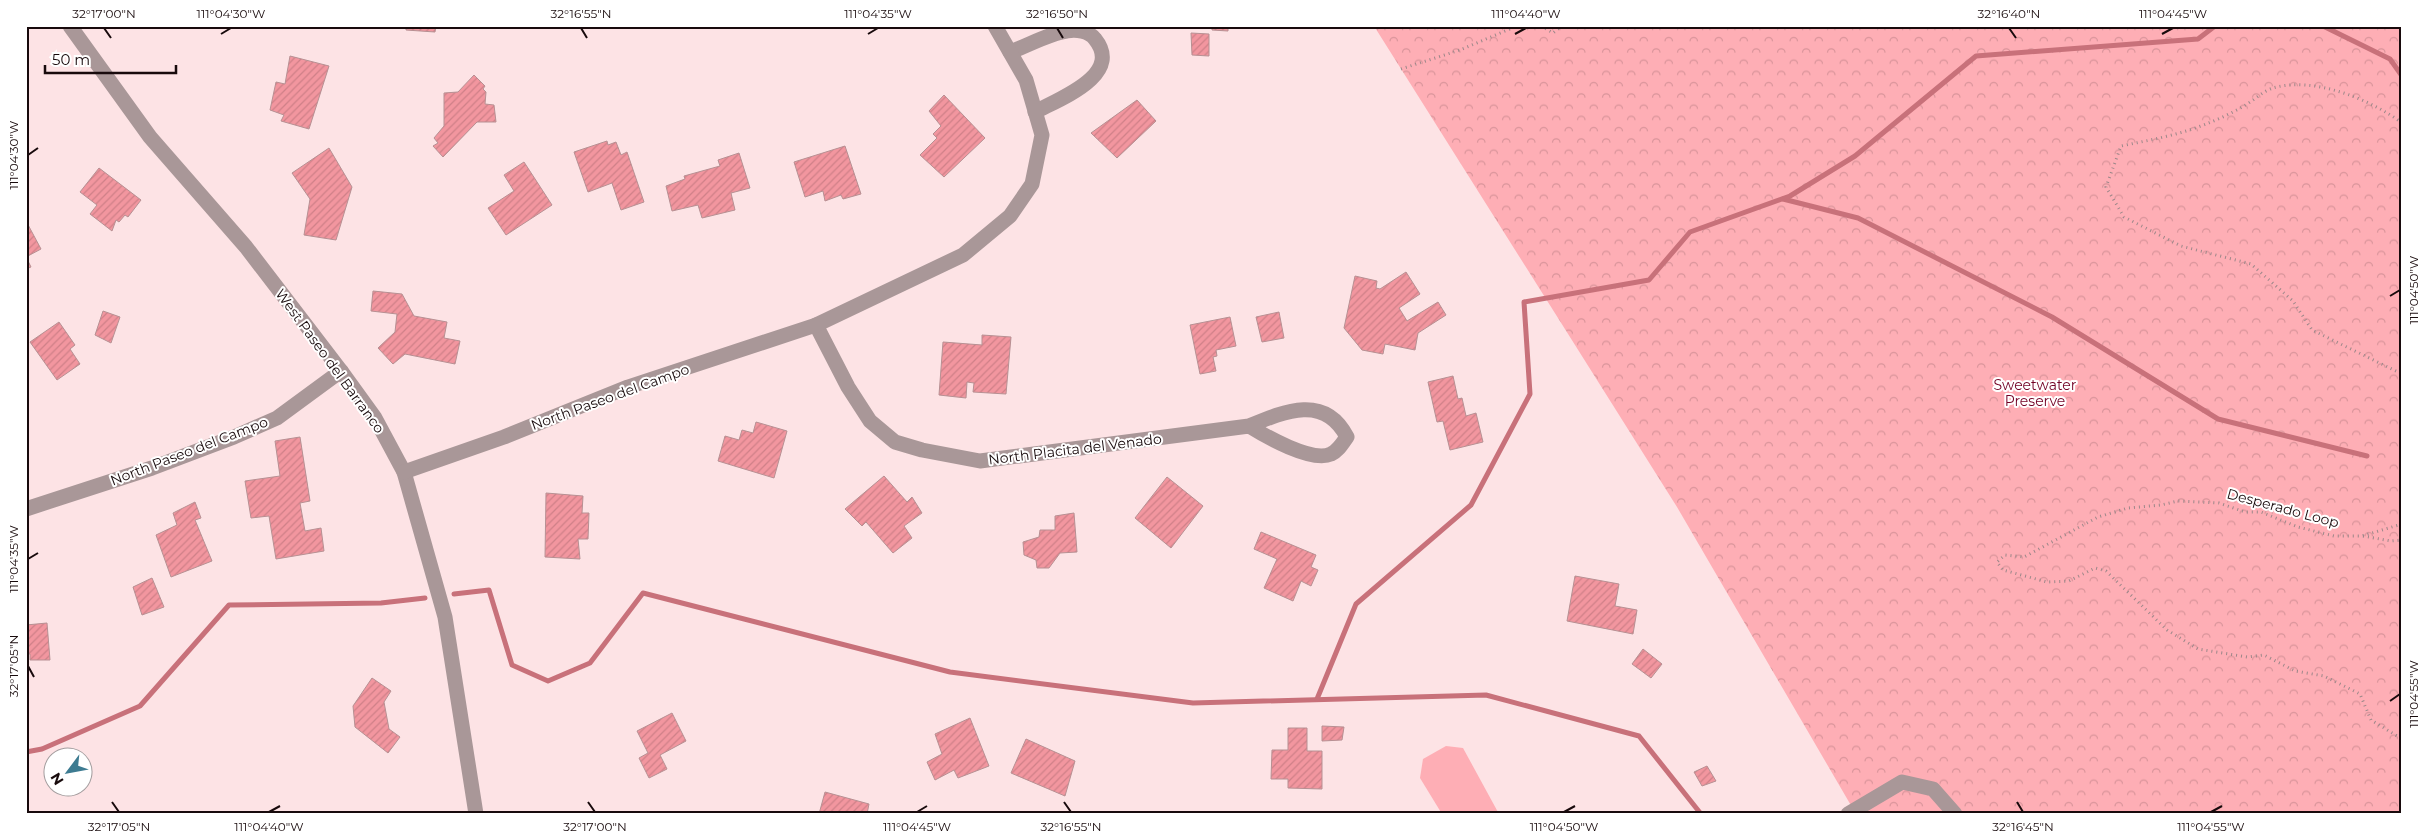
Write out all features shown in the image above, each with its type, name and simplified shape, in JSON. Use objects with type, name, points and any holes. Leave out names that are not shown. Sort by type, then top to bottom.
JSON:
[{"type":"street","name":"West Paseo del Barranco","points":[[70,26],[150,137],[246,247],[341,371],[375,418],[404,472],[446,617],[476,814]]},
{"type":"street","name":"North Paseo del Campo","points":[[404,472],[504,436],[628,387],[816,324],[963,255],[1010,216],[1032,184],[1042,135],[1026,80],[995,26]]},
{"type":"street","points":[[1010,52],[1067,30],[1085,31],[1095,39],[1102,54],[1102,65],[1090,82],[1035,112]]},
{"type":"street","name":"North Placita del Venado","points":[[816,324],[848,387],[870,421],[895,442],[922,450],[980,461],[1249,426],[1270,416],[1313,409],[1329,414],[1340,424],[1347,437],[1340,448],[1330,455],[1308,454],[1270,439],[1249,426]]},
{"type":"street","name":"North Paseo del Campo","points":[[26,509],[152,468],[234,437],[277,418],[341,371]]},
{"type":"street","points":[[1849,813],[1902,782],[1933,789],[1955,814]]},
{"type":"path","points":[[1401,68],[1460,50],[1517,26]]},
{"type":"path","points":[[1541,26],[1553,33],[1562,26]]},
{"type":"path","points":[[2402,123],[2389,113],[2346,93],[2307,85],[2273,88],[2242,108],[2174,136],[2122,146],[2106,188],[2124,217],[2181,246],[2251,264],[2293,301],[2312,330],[2402,374]]},
{"type":"path","name":"Desperado Loop","points":[[2402,540],[2391,541],[2362,536],[2334,536],[2298,527],[2261,512],[2245,512],[2219,503],[2178,501],[2161,505],[2128,508],[2098,517],[2024,557],[2005,556],[1997,562],[2003,570],[2046,582],[2069,581],[2095,568],[2106,571],[2167,630],[2198,650],[2247,657],[2264,654],[2295,671],[2324,676],[2360,694],[2371,720],[2402,739]]},
{"type":"path","name":"Desperado Loop","points":[[2362,536],[2402,524]]},
{"type":"green space","name":"Sweetwater Preserve","points":[[1374,26],[2402,26],[2402,814],[1856,814],[1677,507]]},
{"type":"green space","points":[[1446,746],[1463,748],[1499,814],[1442,814],[1420,778],[1423,759]]},
{"type":"building","points":[[406,26],[436,26],[435,32],[406,30]]},
{"type":"building","points":[[1212,26],[1228,26],[1228,31],[1212,30]]},
{"type":"building","points":[[1191,33],[1209,34],[1209,56],[1192,55]]},
{"type":"building","points":[[290,56],[329,66],[309,129],[281,121],[284,115],[270,110],[276,82],[285,84]]},
{"type":"building","points":[[474,75],[485,86],[483,89],[486,92],[485,104],[494,105],[496,122],[477,122],[443,157],[433,146],[438,143],[434,138],[444,126],[444,93],[458,92]]},
{"type":"building","points":[[944,95],[985,138],[944,177],[920,155],[937,138],[933,134],[941,126],[929,111]]},
{"type":"building","points":[[1137,100],[1156,121],[1117,158],[1091,133]]},
{"type":"building","points":[[607,141],[608,145],[616,142],[621,155],[627,152],[644,202],[621,210],[612,183],[588,192],[574,152]]},
{"type":"building","points":[[845,146],[861,194],[843,199],[841,195],[825,201],[823,191],[805,197],[794,162]]},
{"type":"building","points":[[329,148],[352,187],[336,240],[304,235],[310,199],[292,173]]},
{"type":"building","points":[[739,153],[750,188],[731,193],[735,210],[702,218],[698,205],[672,211],[666,186],[685,179],[684,176],[720,166],[718,160]]},
{"type":"building","points":[[524,162],[552,205],[506,235],[488,208],[514,191],[504,175]]},
{"type":"building","points":[[99,168],[141,200],[128,217],[125,215],[119,222],[116,220],[112,231],[90,214],[97,205],[80,192]]},
{"type":"building","points":[[26,221],[41,249],[26,257]]},
{"type":"building","points":[[26,257],[31,267],[26,269]]},
{"type":"building","points":[[1406,272],[1420,294],[1399,308],[1407,321],[1438,302],[1446,315],[1418,333],[1415,350],[1385,344],[1383,354],[1362,350],[1344,328],[1355,276],[1377,281],[1376,288],[1380,289]]},
{"type":"building","points":[[373,291],[402,294],[414,316],[447,322],[444,338],[460,341],[455,364],[405,354],[393,364],[378,348],[395,332],[397,314],[371,311]]},
{"type":"building","points":[[103,311],[120,317],[111,343],[95,335]]},
{"type":"building","points":[[1279,312],[1284,338],[1262,342],[1256,317]]},
{"type":"building","points":[[1230,317],[1236,346],[1216,350],[1217,356],[1213,357],[1216,371],[1200,374],[1190,325]]},
{"type":"building","points":[[59,322],[75,345],[70,349],[80,364],[57,380],[30,342]]},
{"type":"building","points":[[982,335],[1011,337],[1006,394],[973,392],[974,383],[967,382],[966,398],[939,395],[943,342],[982,345]]},
{"type":"building","points":[[1453,376],[1458,399],[1462,398],[1466,416],[1476,413],[1483,442],[1450,450],[1443,421],[1437,422],[1428,382]]},
{"type":"building","points":[[756,422],[787,431],[774,478],[718,461],[725,436],[739,440],[742,430],[753,433]]},
{"type":"building","points":[[300,437],[310,501],[300,503],[305,531],[321,528],[324,551],[276,559],[269,516],[251,518],[245,481],[280,476],[275,441]]},
{"type":"building","points":[[884,476],[907,502],[912,497],[922,513],[904,526],[912,538],[893,553],[866,522],[862,526],[845,509]]},
{"type":"building","points":[[1167,477],[1203,506],[1171,548],[1135,518]]},
{"type":"building","points":[[546,493],[583,496],[582,513],[589,513],[588,539],[578,539],[580,559],[545,557]]},
{"type":"building","points":[[195,502],[201,518],[195,520],[212,561],[171,577],[156,535],[177,525],[173,513]]},
{"type":"building","points":[[1074,513],[1077,552],[1060,553],[1049,568],[1037,568],[1036,560],[1024,555],[1023,542],[1039,537],[1040,530],[1055,530],[1055,516]]},
{"type":"building","points":[[1261,532],[1316,555],[1311,567],[1318,570],[1311,586],[1301,581],[1293,601],[1264,588],[1277,559],[1254,549]]},
{"type":"building","points":[[1575,576],[1619,584],[1615,606],[1637,610],[1633,634],[1567,621]]},
{"type":"building","points":[[152,578],[164,607],[142,615],[133,587]]},
{"type":"building","points":[[47,623],[50,660],[30,660],[30,654],[26,654],[26,625]]},
{"type":"building","points":[[1643,649],[1662,664],[1651,678],[1632,664]]},
{"type":"building","points":[[372,678],[391,691],[384,702],[389,729],[400,737],[388,753],[355,727],[353,706]]},
{"type":"building","points":[[672,713],[686,741],[660,755],[667,769],[649,778],[639,758],[648,753],[637,731]]},
{"type":"building","points":[[970,718],[989,766],[958,778],[954,770],[935,780],[927,762],[942,754],[935,734]]},
{"type":"building","points":[[1322,726],[1344,727],[1342,740],[1322,741]]},
{"type":"building","points":[[1288,728],[1307,728],[1307,751],[1322,751],[1322,789],[1288,788],[1288,779],[1271,779],[1272,750],[1288,750]]},
{"type":"building","points":[[1026,739],[1075,761],[1065,796],[1011,773]]},
{"type":"building","points":[[1707,766],[1716,781],[1702,786],[1694,772]]},
{"type":"building","points":[[825,792],[869,804],[867,814],[819,814]]},
{"type":"waterway","points":[[1317,699],[1356,604],[1471,505],[1530,394],[1524,302],[1649,280],[1690,232],[1790,196],[1855,156],[1976,56],[2198,39],[2215,26]]},
{"type":"waterway","points":[[2323,26],[2390,59],[2402,76]]},
{"type":"waterway","points":[[1783,199],[1858,218],[2052,317],[2218,419],[2367,456]]},
{"type":"waterway","points":[[454,594],[489,590],[512,665],[548,681],[590,663],[643,593],[950,672],[1193,703],[1486,695],[1639,736],[1701,814]]},
{"type":"waterway","points":[[26,752],[42,749],[140,706],[229,605],[381,603],[425,598]]}]
